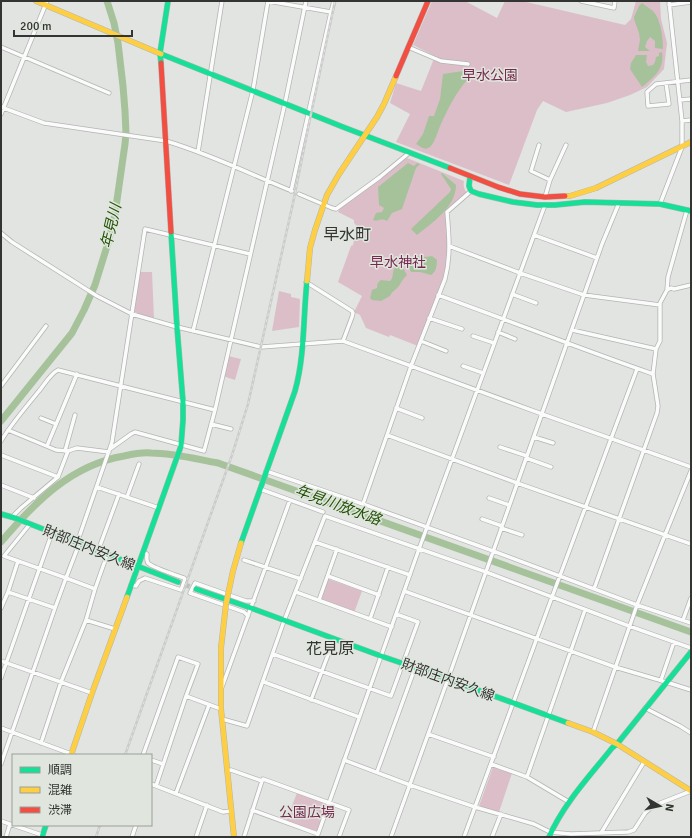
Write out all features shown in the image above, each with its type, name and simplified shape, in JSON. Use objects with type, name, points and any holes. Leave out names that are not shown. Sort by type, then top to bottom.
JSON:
[{"type":"street","points":[[36,1],[47,3],[210,74],[365,136],[470,177],[520,194],[545,197],[570,196],[596,188],[691,142]]},
{"type":"street","points":[[72,754],[92,693],[181,445],[183,402],[160,53],[168,1]]},
{"type":"street","points":[[198,152],[222,1]]},
{"type":"street","points":[[193,331],[253,90],[268,1],[331,12]]},
{"type":"street","points":[[8,430],[56,450],[67,451],[77,448],[110,451],[131,434],[136,432],[204,451],[215,410],[285,103],[306,1]]},
{"type":"street","points":[[2,108],[44,123],[166,141],[198,152],[292,191],[334,1]]},
{"type":"street","points":[[234,837],[221,709],[221,648],[226,604],[233,571],[241,543],[299,376],[304,344],[304,306],[310,248],[323,204],[339,174],[378,117],[428,1]]},
{"type":"street","points":[[581,1],[614,8],[615,1]]},
{"type":"street","points":[[660,204],[682,147],[682,121],[669,3],[691,2]]},
{"type":"street","points":[[1,114],[2,108],[47,3]]},
{"type":"street","points":[[1,47],[110,93]]},
{"type":"street","points":[[408,47],[441,61],[468,64]]},
{"type":"street","points":[[666,83],[669,104],[648,106],[647,92],[656,84],[691,80]]},
{"type":"street","points":[[680,100],[691,99]]},
{"type":"street","points":[[682,121],[691,120]]},
{"type":"street","points":[[539,145],[531,171],[550,180]]},
{"type":"street","points":[[545,197],[550,180],[566,145]]},
{"type":"street","points":[[299,194],[334,208],[339,207],[380,177],[409,153]]},
{"type":"street","points":[[470,177],[469,186],[471,191],[513,202],[545,205],[585,202],[660,204],[689,211],[668,277],[667,290],[660,303],[660,341],[656,349],[653,374],[658,406],[657,413],[594,588]]},
{"type":"street","points":[[363,504],[411,366],[448,270],[449,246],[447,212],[471,191]]},
{"type":"street","points":[[391,837],[602,244],[619,203]]},
{"type":"street","points":[[252,810],[317,836],[419,549],[428,528],[545,205]]},
{"type":"street","points":[[1,764],[110,451],[145,229],[250,254]]},
{"type":"street","points":[[1,233],[12,242],[97,296],[132,314],[177,327],[261,347],[343,341],[691,467]]},
{"type":"street","points":[[534,235],[597,258]]},
{"type":"street","points":[[449,246],[584,295],[660,305]]},
{"type":"street","points":[[306,282],[352,311],[352,317],[343,341]]},
{"type":"street","points":[[667,290],[671,288],[674,289],[691,286]]},
{"type":"street","points":[[512,294],[536,303]]},
{"type":"street","points":[[438,295],[503,318],[567,344],[653,374]]},
{"type":"street","points":[[429,318],[462,329]]},
{"type":"street","points":[[1,386],[46,326]]},
{"type":"street","points":[[572,330],[656,349]]},
{"type":"street","points":[[498,332],[515,339]]},
{"type":"street","points":[[473,336],[494,343]]},
{"type":"street","points":[[421,341],[446,351]]},
{"type":"street","points":[[463,366],[483,373]]},
{"type":"street","points":[[464,837],[637,369]]},
{"type":"street","points":[[1,441],[8,430],[56,370],[77,374],[215,410]]},
{"type":"street","points":[[46,446],[77,374]]},
{"type":"street","points":[[396,408],[422,418]]},
{"type":"street","points":[[13,518],[58,477],[67,451],[75,415]]},
{"type":"street","points":[[41,418],[56,424]]},
{"type":"street","points":[[211,424],[231,429]]},
{"type":"street","points":[[386,435],[452,460],[691,544]]},
{"type":"street","points":[[534,437],[553,443]]},
{"type":"street","points":[[500,447],[551,467]]},
{"type":"street","points":[[1,455],[58,477]]},
{"type":"street","points":[[127,497],[139,464]]},
{"type":"street","points":[[266,471],[363,504],[637,605],[691,623]]},
{"type":"street","points":[[593,732],[632,618],[664,534],[691,471]]},
{"type":"street","points":[[1,484],[34,498]]},
{"type":"street","points":[[97,487],[159,508]]},
{"type":"street","points":[[261,487],[290,500],[323,512]]},
{"type":"street","points":[[98,551],[119,494]]},
{"type":"street","points":[[489,498],[509,505]]},
{"type":"street","points":[[222,688],[290,500]]},
{"type":"street","name":"財部庄内安久線","points":[[1,514],[178,582]]},
{"type":"street","points":[[222,719],[248,726],[284,621],[325,516],[419,549],[486,569],[553,595],[585,610],[691,648]]},
{"type":"street","points":[[482,519],[522,535]]},
{"type":"street","points":[[1,560],[29,524]]},
{"type":"street","points":[[1,678],[52,533]]},
{"type":"street","points":[[315,542],[410,575]]},
{"type":"street","points":[[319,600],[337,549]]},
{"type":"street","points":[[131,585],[136,586],[139,581],[145,578],[181,590],[185,579],[153,567],[146,560],[147,554],[143,552]]},
{"type":"street","points":[[41,743],[61,682],[86,620],[107,555]]},
{"type":"street","points":[[4,556],[95,589]]},
{"type":"street","points":[[244,560],[301,579]]},
{"type":"street","points":[[1,608],[18,561]]},
{"type":"street","points":[[370,619],[388,567]]},
{"type":"street","points":[[328,576],[379,595]]},
{"type":"street","points":[[248,616],[244,612],[190,593],[195,583],[246,600],[254,601]]},
{"type":"street","name":"財部庄内安久線","points":[[196,589],[593,732],[617,744],[691,791]]},
{"type":"street","points":[[8,592],[55,608]]},
{"type":"street","points":[[296,592],[392,627]]},
{"type":"street","points":[[404,592],[615,667],[691,690]]},
{"type":"street","points":[[683,620],[691,598]]},
{"type":"street","points":[[527,777],[585,610]]},
{"type":"street","points":[[273,654],[391,696],[418,622],[396,614]]},
{"type":"street","points":[[86,620],[115,629]]},
{"type":"street","points":[[311,700],[334,638]]},
{"type":"street","points":[[663,681],[674,642]]},
{"type":"street","points":[[550,835],[560,814],[569,802],[645,708],[663,681],[691,652]]},
{"type":"street","points":[[143,754],[178,657],[198,664],[156,786]]},
{"type":"street","points":[[1,661],[92,693]]},
{"type":"street","points":[[377,772],[416,668]]},
{"type":"street","points":[[264,682],[360,717]]},
{"type":"street","points":[[186,696],[221,709]]},
{"type":"street","points":[[176,793],[209,705]]},
{"type":"street","points":[[645,708],[691,733]]},
{"type":"street","points":[[1,728],[69,754]]},
{"type":"street","points":[[428,734],[494,757]]},
{"type":"street","points":[[152,760],[163,764]]},
{"type":"street","points":[[344,760],[410,785],[475,807],[534,824],[550,835],[628,832],[634,830],[645,813],[653,806],[691,791]]},
{"type":"street","points":[[601,833],[644,762]]},
{"type":"street","points":[[491,764],[527,777],[569,802]]},
{"type":"street","points":[[227,771],[231,770],[262,781],[263,779],[348,810],[339,837]]},
{"type":"street","points":[[244,837],[262,781]]},
{"type":"street","points":[[152,784],[223,812],[231,811]]},
{"type":"street","points":[[196,837],[208,805]]},
{"type":"street","points":[[492,837],[500,814]]},
{"type":"street","points":[[1,821],[10,824],[6,837]]},
{"type":"street","points":[[15,826],[42,836],[46,826]]},
{"type":"street","points":[[132,837],[136,826]]},
{"type":"green space","name":"早水公園","points":[[432,1],[465,1],[497,18],[505,1],[522,1],[625,25],[631,19],[636,1],[660,1],[661,19],[667,43],[664,69],[647,87],[607,103],[566,112],[543,101],[537,110],[509,185],[396,142],[410,114],[390,103],[396,83],[421,91],[435,56],[413,45]]},
{"type":"green space","name":"早水神社","points":[[407,158],[464,181],[464,187],[467,193],[448,210],[447,270],[418,346],[390,335],[389,337],[366,328],[360,315],[354,312],[362,296],[338,282],[351,246],[353,245],[357,226],[354,223],[354,220],[338,212],[341,207]]},
{"type":"green space","points":[[140,272],[152,272],[154,319],[134,312]]},
{"type":"green space","points":[[279,291],[291,294],[291,297],[300,299],[299,327],[272,331]]},
{"type":"green space","points":[[228,356],[241,359],[235,380],[223,376]]},
{"type":"green space","points":[[328,579],[362,591],[354,613],[321,601]]},
{"type":"green space","points":[[493,767],[512,773],[499,812],[479,806]]},
{"type":"green space","name":"公園広場","points":[[297,793],[327,803],[317,831],[286,821]]},
{"type":"shaded area","points":[[642,3],[656,14],[662,34],[663,49],[655,48],[655,41],[650,37],[645,47],[650,51],[638,51],[640,40],[634,17]]},
{"type":"shaded area","points":[[662,52],[662,63],[658,72],[642,87],[630,69],[631,63],[636,55],[647,55],[646,62],[648,66],[653,65],[656,57]]},
{"type":"shaded area","points":[[463,71],[468,79],[453,101],[432,145],[425,149],[421,147],[416,144],[423,134],[429,116],[434,116],[440,99],[443,74]]},
{"type":"shaded area","points":[[408,163],[414,166],[417,163],[420,164],[416,168],[402,209],[392,213],[387,221],[383,219],[373,220],[376,213],[382,212],[384,208],[379,205],[378,187]]},
{"type":"shaded area","points":[[442,173],[456,185],[455,193],[448,207],[442,214],[417,235],[411,229],[450,192],[451,189],[441,174]]},
{"type":"shaded area","points":[[418,256],[432,256],[437,260],[436,269],[433,274],[411,272],[405,260]]},
{"type":"shaded area","points":[[400,263],[407,275],[399,286],[390,296],[381,301],[372,300],[370,298],[372,290],[377,288],[378,283],[381,280],[390,281],[395,268]]},
{"type":"waterway","name":"年見川","points":[[1,421],[72,333],[95,285],[108,243],[115,214],[126,133],[118,43],[107,1]]},
{"type":"waterway","name":"年見川放水路","points":[[1,542],[27,513],[55,487],[87,468],[105,461],[141,453],[185,456],[218,463],[691,632]]},
{"type":"tunnel","points":[[178,582],[196,589]]},
{"type":"railway","points":[[125,754],[232,455],[248,404],[293,203],[335,1]]},
{"type":"railway","points":[[96,837],[100,826]]},
{"type":"traffic: fast","points":[[161,63],[160,53],[168,1]]},
{"type":"traffic: fast","points":[[161,54],[450,168]]},
{"type":"traffic: fast","points":[[470,177],[469,186],[471,191],[513,202],[537,205],[585,202],[660,204],[691,211]]},
{"type":"traffic: fast","points":[[127,597],[181,446],[183,402],[171,232]]},
{"type":"traffic: fast","points":[[241,543],[295,391],[301,364],[307,281]]},
{"type":"traffic: fast","points":[[1,514],[15,518],[178,582]]},
{"type":"traffic: fast","points":[[196,589],[568,723]]},
{"type":"traffic: fast","points":[[549,837],[569,802],[691,652]]},
{"type":"traffic: fast","points":[[42,837],[46,826]]},
{"type":"traffic: slow","points":[[36,1],[161,54]]},
{"type":"traffic: slow","points":[[307,281],[310,248],[327,195],[339,174],[377,117],[396,76]]},
{"type":"traffic: slow","points":[[565,196],[570,196],[596,188],[691,142]]},
{"type":"traffic: slow","points":[[221,648],[226,604],[241,543]]},
{"type":"traffic: slow","points":[[71,754],[127,597]]},
{"type":"traffic: slow","points":[[221,648],[221,709],[234,837]]},
{"type":"traffic: slow","points":[[568,723],[593,732],[617,744],[691,791]]},
{"type":"traffic: jam","points":[[396,76],[428,1]]},
{"type":"traffic: jam","points":[[161,63],[171,232]]},
{"type":"traffic: jam","points":[[450,168],[520,194],[545,197],[565,196]]},
{"type":"district","name":"早水町","points":[[347,235]]},
{"type":"district","name":"花見原","points":[[330,649]]}]
